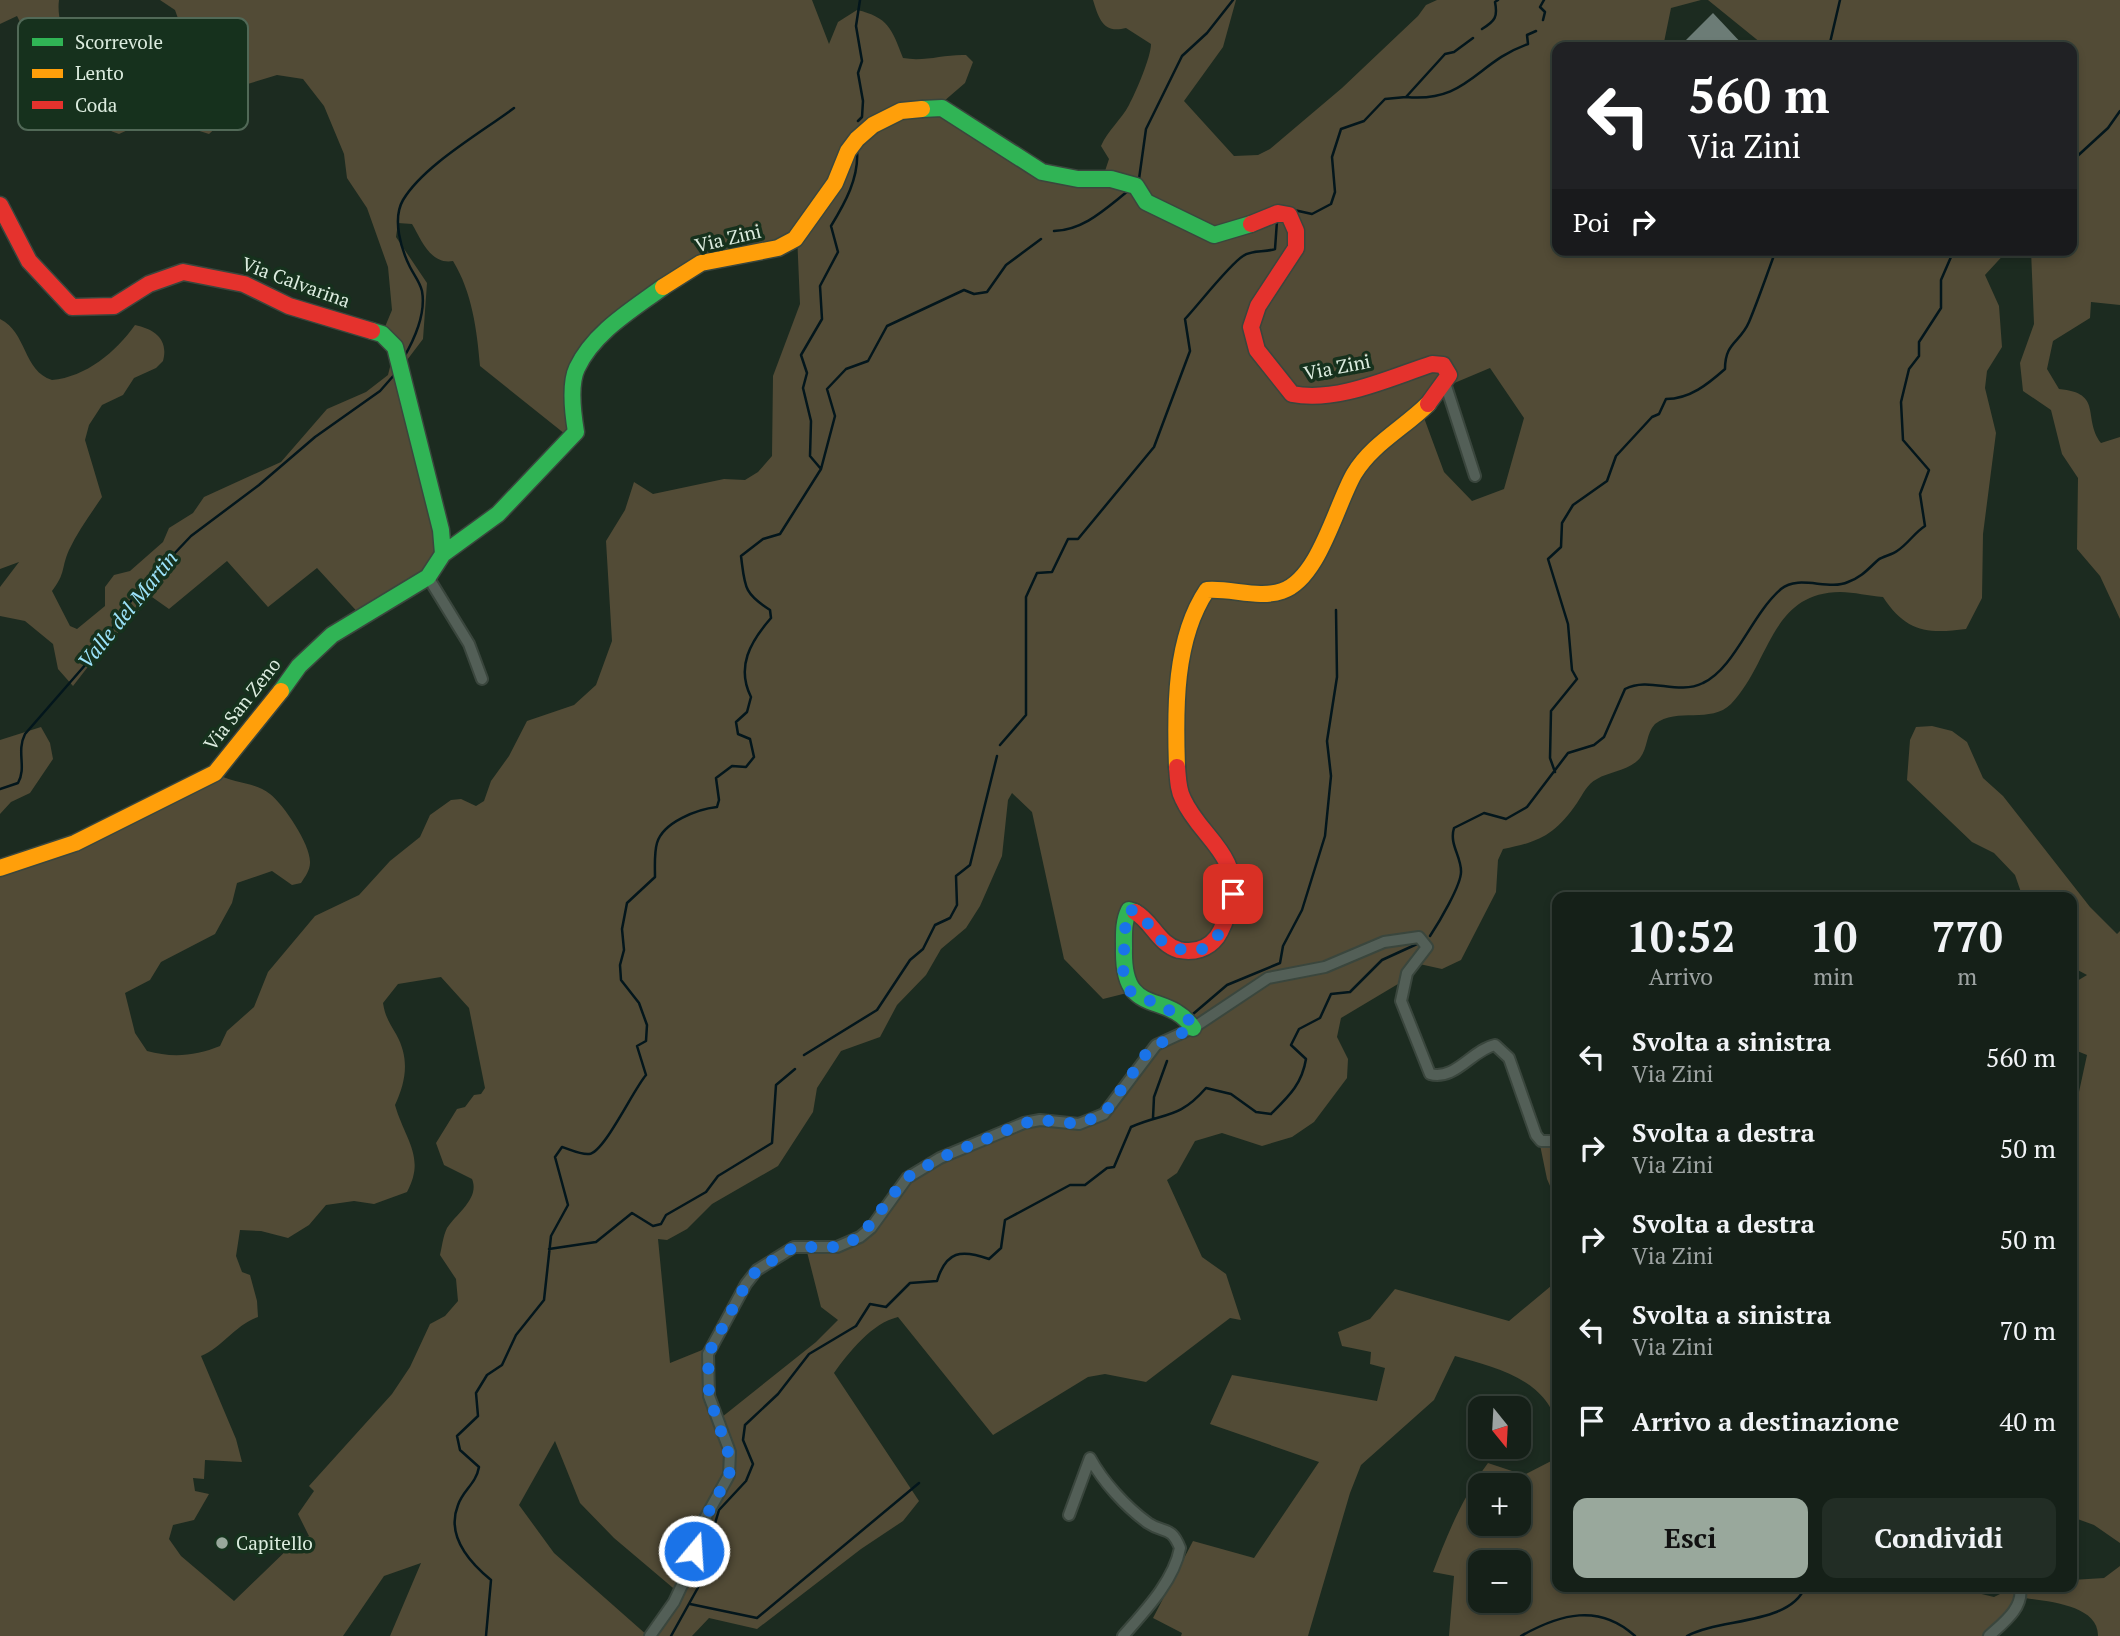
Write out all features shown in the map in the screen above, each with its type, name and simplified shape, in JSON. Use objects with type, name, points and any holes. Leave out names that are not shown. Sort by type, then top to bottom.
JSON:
[{"type":"street","name":"Via Zini","points":[[443,554],[474,537],[513,504],[576,432],[573,411],[576,369],[603,331],[678,275],[701,263],[778,248],[794,239],[835,183],[848,151],[858,139],[873,125],[901,111],[942,108],[1042,172],[1078,179],[1111,179],[1136,186],[1146,202],[1214,235],[1229,233],[1278,212],[1289,215],[1296,231],[1296,248],[1258,306],[1251,327],[1257,350],[1292,394],[1312,398],[1360,387],[1432,363],[1443,365],[1449,376],[1446,386]]},
{"type":"street","name":"Via Calvarina","points":[[0,205],[14,238],[43,283],[72,307],[114,306],[149,285],[183,272],[244,284],[289,306],[382,334],[395,347],[401,368],[441,530],[443,554]]},
{"type":"street","points":[[1193,1028],[1189,1020],[1138,998],[1130,991],[1123,970],[1125,920],[1129,910],[1143,915],[1166,945],[1191,951],[1204,949],[1217,939],[1236,883],[1232,868],[1222,850],[1187,807],[1179,789],[1180,681],[1190,620],[1200,596],[1207,590],[1278,592],[1289,587],[1331,531],[1343,494],[1366,458],[1446,386],[1475,476]]},
{"type":"street","points":[[443,554],[428,577],[469,644],[482,679]]},
{"type":"street","name":"Via San Zeno","points":[[0,868],[75,843],[215,773],[299,666],[332,635],[428,577]]},
{"type":"street","points":[[650,1636],[674,1602],[691,1566],[703,1522],[729,1475],[730,1452],[709,1396],[708,1354],[720,1329],[757,1270],[794,1247],[837,1247],[860,1237],[906,1178],[940,1158],[1024,1123],[1040,1120],[1079,1124],[1104,1114],[1146,1054],[1156,1045],[1193,1028],[1268,978],[1325,967],[1384,942],[1419,937],[1427,947],[1407,973],[1401,1001],[1430,1074],[1448,1074],[1486,1047],[1495,1045],[1509,1058],[1536,1135],[1541,1140],[1552,1141]]},
{"type":"street","points":[[1069,1515],[1090,1458],[1100,1476],[1150,1524],[1169,1530],[1177,1539],[1181,1548],[1172,1569],[1157,1594],[1123,1636]]},
{"type":"street","points":[[1989,1636],[2016,1608],[2022,1592]]},
{"type":"shaded area","points":[[0,0],[59,0],[60,18],[18,18],[17,16],[0,24]]},
{"type":"shaded area","points":[[160,0],[812,0],[829,44],[838,22],[857,10],[876,16],[888,26],[903,58],[966,55],[973,62],[965,83],[936,108],[1016,160],[1102,180],[1109,159],[1101,146],[1132,99],[1146,66],[1151,44],[1126,28],[1107,27],[1100,19],[1093,0],[1236,0],[1223,47],[1184,101],[1234,156],[1258,155],[1270,149],[1342,88],[1418,16],[1426,5],[1437,0],[1701,0],[1671,8],[1664,42],[1552,42],[1552,256],[2002,256],[1985,275],[1999,306],[2002,347],[1987,371],[1985,388],[1996,433],[1983,534],[1982,598],[1966,629],[1940,631],[1909,624],[1883,597],[1840,592],[1817,595],[1799,604],[1785,617],[1774,633],[1755,669],[1731,704],[1714,713],[1673,717],[1655,724],[1643,754],[1636,762],[1594,781],[1553,830],[1536,840],[1503,849],[1498,860],[1496,892],[1461,960],[1442,969],[1415,963],[1403,981],[1341,1018],[1337,1037],[1348,1059],[1347,1078],[1314,1122],[1292,1137],[1262,1146],[1222,1133],[1195,1141],[1177,1173],[1167,1180],[1202,1257],[1226,1274],[1241,1320],[1230,1318],[1146,1382],[1105,1374],[1088,1377],[993,1435],[898,1317],[870,1332],[834,1373],[919,1501],[903,1521],[861,1549],[757,1629],[709,1618],[692,1636],[651,1636],[679,1593],[614,1538],[580,1503],[555,1441],[519,1505],[554,1553],[648,1636],[390,1636],[421,1563],[384,1576],[343,1636],[0,1636],[0,868],[215,773],[270,794],[289,816],[306,846],[310,866],[301,883],[292,885],[272,871],[237,883],[232,903],[215,934],[161,962],[150,980],[125,993],[135,1033],[147,1051],[184,1055],[220,1046],[227,1031],[254,1007],[268,972],[315,916],[359,895],[390,861],[420,837],[430,815],[451,800],[461,799],[476,806],[484,801],[491,781],[509,756],[527,721],[574,705],[596,685],[612,641],[606,541],[625,510],[634,482],[653,494],[724,479],[745,480],[758,472],[772,456],[773,376],[800,304],[797,234],[684,273],[581,359],[570,438],[480,366],[469,298],[453,261],[438,259],[432,255],[412,224],[398,223],[396,237],[427,283],[423,339],[401,368],[441,530],[428,577],[363,618],[317,568],[268,607],[227,561],[169,609],[152,597],[101,650],[73,686],[58,669],[53,644],[25,621],[0,616],[0,587],[19,562],[0,569],[0,319],[15,333],[35,368],[52,380],[77,374],[99,362],[119,345],[135,325],[154,332],[164,347],[163,361],[156,368],[134,378],[123,395],[102,405],[89,425],[85,440],[102,497],[73,543],[52,591],[70,626],[77,629],[105,606],[105,587],[114,575],[130,571],[163,542],[169,528],[193,513],[204,497],[281,462],[327,409],[366,392],[388,375],[395,347],[382,334],[392,310],[388,267],[367,208],[347,178],[344,154],[324,106],[303,79],[277,75],[248,84],[248,18],[178,18],[175,10]],"holes":[[[1490,368],[1524,418],[1504,489],[1472,501],[1444,472],[1420,407],[1452,384]],[[1012,793],[1032,812],[1064,959],[1103,999],[1127,993],[1192,1027],[1149,1053],[1093,1122],[1022,1125],[912,1175],[853,1242],[806,1248],[821,1307],[838,1320],[816,1342],[717,1421],[708,1362],[712,1346],[670,1363],[658,1239],[667,1240],[687,1229],[712,1204],[778,1166],[813,1112],[817,1088],[841,1051],[880,1037],[897,1005],[926,975],[941,949],[966,928],[980,906],[1002,856],[1008,800]],[[441,977],[469,1008],[485,1088],[481,1094],[474,1095],[465,1107],[457,1109],[436,1143],[444,1165],[472,1179],[474,1186],[470,1199],[447,1228],[440,1255],[456,1279],[458,1301],[445,1316],[430,1324],[410,1367],[392,1394],[309,1486],[314,1491],[298,1514],[309,1536],[293,1544],[234,1601],[181,1556],[169,1539],[173,1525],[194,1520],[209,1494],[195,1491],[193,1478],[204,1479],[205,1460],[242,1462],[236,1439],[201,1356],[242,1325],[258,1317],[250,1275],[242,1272],[236,1256],[240,1230],[261,1231],[288,1238],[309,1225],[326,1205],[354,1201],[374,1204],[407,1192],[415,1169],[414,1158],[395,1105],[404,1079],[405,1061],[383,1003],[398,984]]]},
{"type":"shaded area","points":[[1708,0],[2120,0],[2120,305],[2091,302],[2090,318],[2053,341],[2047,369],[2059,389],[2073,391],[2087,401],[2101,443],[2120,437],[2120,619],[2100,576],[2077,549],[2078,478],[2062,454],[2051,410],[2023,391],[2020,363],[2034,324],[2031,256],[2077,256],[2077,42],[1760,42]]},
{"type":"shaded area","points":[[109,130],[128,130],[119,134]]},
{"type":"shaded area","points":[[196,130],[213,130],[209,134]]},
{"type":"shaded area","points":[[1932,726],[1952,731],[1967,742],[1983,778],[2003,796],[2090,907],[2117,934],[2120,931],[2120,1543],[2094,1525],[2077,1519],[2077,1101],[2087,1055],[2077,1051],[2077,981],[2087,975],[2077,970],[2077,892],[2021,892],[2015,875],[1994,853],[1972,842],[1907,780],[1910,740],[1916,727]]},
{"type":"shaded area","points":[[41,727],[50,743],[53,759],[30,793],[11,802],[0,814],[0,740]]},
{"type":"shaded area","points":[[1539,1140],[1552,1142],[1552,1190]]},
{"type":"shaded area","points":[[1552,1285],[1552,1411],[1532,1387],[1518,1378],[1455,1356],[1434,1400],[1361,1465],[1350,1493],[1308,1636],[1181,1636],[1182,1633],[1153,1618],[1193,1541],[1254,1558],[1319,1462],[1210,1424],[1232,1375],[1377,1401],[1385,1368],[1370,1364],[1371,1352],[1342,1346],[1338,1332],[1370,1319],[1395,1289],[1509,1321]]},
{"type":"shaded area","points":[[1552,1461],[1552,1592],[1973,1592],[1994,1597],[2004,1592],[2077,1592],[2077,1580],[2104,1578],[2120,1566],[2120,1636],[2098,1636],[2096,1625],[2079,1610],[2054,1602],[2018,1597],[2010,1615],[1987,1636],[1449,1636],[1454,1576],[1433,1572],[1468,1494],[1468,1536],[1531,1536],[1531,1473],[1528,1473]]},
{"type":"shaded area","points":[[1488,1463],[1518,1473],[1481,1473]]},
{"type":"building","points":[[1713,13],[1740,42],[1684,42]]},
{"type":"waterway","points":[[858,121],[862,117],[863,101],[858,73],[862,61],[856,26],[860,0]]},
{"type":"waterway","points":[[1139,179],[1146,129],[1182,56],[1207,33],[1233,0]]},
{"type":"waterway","points":[[1482,29],[1495,18],[1495,2],[1498,0]]},
{"type":"waterway","points":[[1543,20],[1545,12],[1540,7],[1544,0]]},
{"type":"waterway","points":[[1830,42],[1840,0]]},
{"type":"waterway","points":[[1406,97],[1427,97],[1458,88],[1510,52],[1528,44],[1527,35],[1536,31]]},
{"type":"waterway","points":[[1294,210],[1312,214],[1331,204],[1335,192],[1332,157],[1341,129],[1364,121],[1385,99],[1406,97],[1445,54],[1454,52],[1473,38]]},
{"type":"waterway","name":"Valle del Martin","points":[[404,357],[419,325],[423,299],[399,234],[398,216],[403,200],[412,187],[439,162],[514,108]]},
{"type":"waterway","points":[[2077,156],[2108,128],[2120,111]]},
{"type":"waterway","points":[[486,1636],[491,1580],[468,1556],[457,1537],[455,1527],[458,1505],[479,1467],[460,1450],[457,1436],[478,1416],[476,1393],[487,1375],[502,1365],[516,1335],[544,1300],[551,1236],[568,1205],[555,1157],[562,1147],[586,1154],[595,1151],[610,1133],[646,1075],[637,1046],[646,1041],[647,1025],[639,1003],[621,980],[620,965],[624,950],[622,929],[627,903],[655,877],[656,847],[666,829],[691,814],[717,807],[719,800],[716,778],[732,766],[746,767],[754,757],[750,739],[738,734],[736,722],[747,712],[751,697],[745,675],[751,646],[771,618],[770,610],[755,599],[747,588],[741,556],[763,539],[780,534],[821,469],[810,456],[811,421],[803,388],[807,373],[801,355],[822,319],[820,286],[838,252],[831,226],[853,181],[857,151]]},
{"type":"waterway","points":[[1054,231],[1085,223],[1128,191]]},
{"type":"waterway","points":[[1000,745],[1026,715],[1026,597],[1037,573],[1052,572],[1068,539],[1078,539],[1154,447],[1190,351],[1185,319],[1243,256],[1275,249],[1277,221]]},
{"type":"waterway","points":[[821,469],[835,416],[827,389],[846,369],[868,361],[887,326],[964,290],[974,294],[987,292],[1006,265],[1041,239]]},
{"type":"waterway","points":[[1555,772],[1550,758],[1551,711],[1577,679],[1572,670],[1568,624],[1548,559],[1561,547],[1562,523],[1573,505],[1607,481],[1616,456],[1652,417],[1659,414],[1666,399],[1691,393],[1725,369],[1727,353],[1749,322],[1774,256]]},
{"type":"waterway","points":[[1430,936],[1449,904],[1460,877],[1453,839],[1454,828],[1484,813],[1506,819],[1527,807],[1568,753],[1594,745],[1604,737],[1625,689],[1644,684],[1683,688],[1703,683],[1714,676],[1734,654],[1770,600],[1781,589],[1796,583],[1832,585],[1853,580],[1880,559],[1901,548],[1925,526],[1920,494],[1929,470],[1903,440],[1901,402],[1909,369],[1919,356],[1919,342],[1941,308],[1941,280],[1951,256]]},
{"type":"waterway","name":"Valle del Martin","points":[[0,789],[18,783],[21,777],[21,747],[25,734],[93,656],[135,595],[191,536],[259,485],[315,437],[380,391],[395,374]]},
{"type":"waterway","points":[[1193,1014],[1227,985],[1280,963],[1283,946],[1302,910],[1325,836],[1331,776],[1327,741],[1337,677],[1336,610]]},
{"type":"waterway","points":[[804,1055],[877,1010],[910,960],[923,949],[935,925],[950,918],[957,905],[956,876],[970,865],[997,756]]},
{"type":"waterway","points":[[671,1636],[705,1575],[708,1547],[719,1510],[746,1481],[753,1464],[743,1440],[745,1425],[778,1394],[809,1354],[856,1326],[870,1304],[886,1307],[910,1283],[937,1281],[950,1258],[970,1254],[989,1259],[1001,1248],[1005,1220],[1070,1185],[1085,1185],[1107,1168],[1114,1167],[1131,1127],[1179,1110],[1206,1088],[1231,1094],[1256,1112],[1271,1114],[1294,1089],[1304,1068],[1306,1059],[1291,1045],[1299,1029],[1320,1018],[1331,994],[1350,992],[1382,960],[1417,944]]},
{"type":"waterway","points":[[1153,1118],[1154,1097],[1167,1061]]},
{"type":"waterway","points":[[549,1249],[596,1242],[632,1213],[653,1226],[661,1224],[666,1215],[706,1192],[718,1176],[772,1143],[776,1085],[795,1069]]},
{"type":"waterway","points":[[690,1604],[757,1618],[919,1483]]},
{"type":"waterway","points":[[1687,1636],[1701,1630],[1770,1614],[1785,1608],[1802,1592]]},
{"type":"waterway","points":[[1521,1636],[1550,1622],[1579,1615],[1607,1619],[1635,1636]]},
{"type":"traffic: fast","points":[[922,109],[942,108],[1042,172],[1078,179],[1111,179],[1136,186],[1146,202],[1214,235],[1251,224]]},
{"type":"traffic: fast","points":[[443,554],[498,514],[576,432],[572,391],[577,368],[584,355],[615,323],[663,287]]},
{"type":"traffic: fast","points":[[281,691],[299,666],[332,635],[428,577],[443,554],[441,530],[395,347],[382,334],[372,331]]},
{"type":"traffic: fast","points":[[1135,912],[1129,910],[1124,929],[1125,971],[1130,985],[1138,995],[1171,1009],[1193,1028]]},
{"type":"traffic: slow","points":[[663,287],[701,263],[778,248],[795,239],[835,183],[848,151],[857,139],[873,125],[901,111],[922,109]]},
{"type":"traffic: slow","points":[[1177,767],[1177,699],[1182,653],[1196,609],[1207,590],[1264,594],[1282,591],[1295,584],[1316,557],[1347,487],[1361,463],[1428,404]]},
{"type":"traffic: slow","points":[[0,868],[75,843],[215,773],[281,691]]},
{"type":"traffic: jam","points":[[0,205],[29,261],[72,307],[114,306],[149,284],[183,272],[244,284],[289,306],[372,331]]},
{"type":"traffic: jam","points":[[1251,224],[1278,213],[1289,215],[1296,231],[1296,248],[1258,306],[1251,327],[1257,350],[1292,394],[1309,396],[1345,392],[1432,364],[1443,365],[1449,375],[1428,404]]},
{"type":"traffic: jam","points":[[1135,912],[1166,943],[1179,950],[1190,951],[1205,947],[1213,941],[1226,920],[1233,885],[1230,871],[1225,858],[1183,799],[1177,767]]},
{"type":"place","name":"Capitello","points":[[222,1543]]},
{"type":"route","points":[[694,1551],[703,1522],[729,1475],[731,1461],[709,1396],[708,1354],[713,1340],[757,1270],[769,1260],[794,1247],[808,1245],[825,1249],[860,1237],[906,1178],[940,1158],[1024,1123],[1040,1120],[1079,1124],[1104,1114],[1146,1054],[1156,1045],[1193,1028],[1189,1020],[1138,998],[1130,991],[1124,980],[1123,970],[1126,914],[1129,910],[1135,910],[1143,915],[1154,934],[1166,945],[1191,951],[1204,949],[1217,939],[1233,894]]}]
